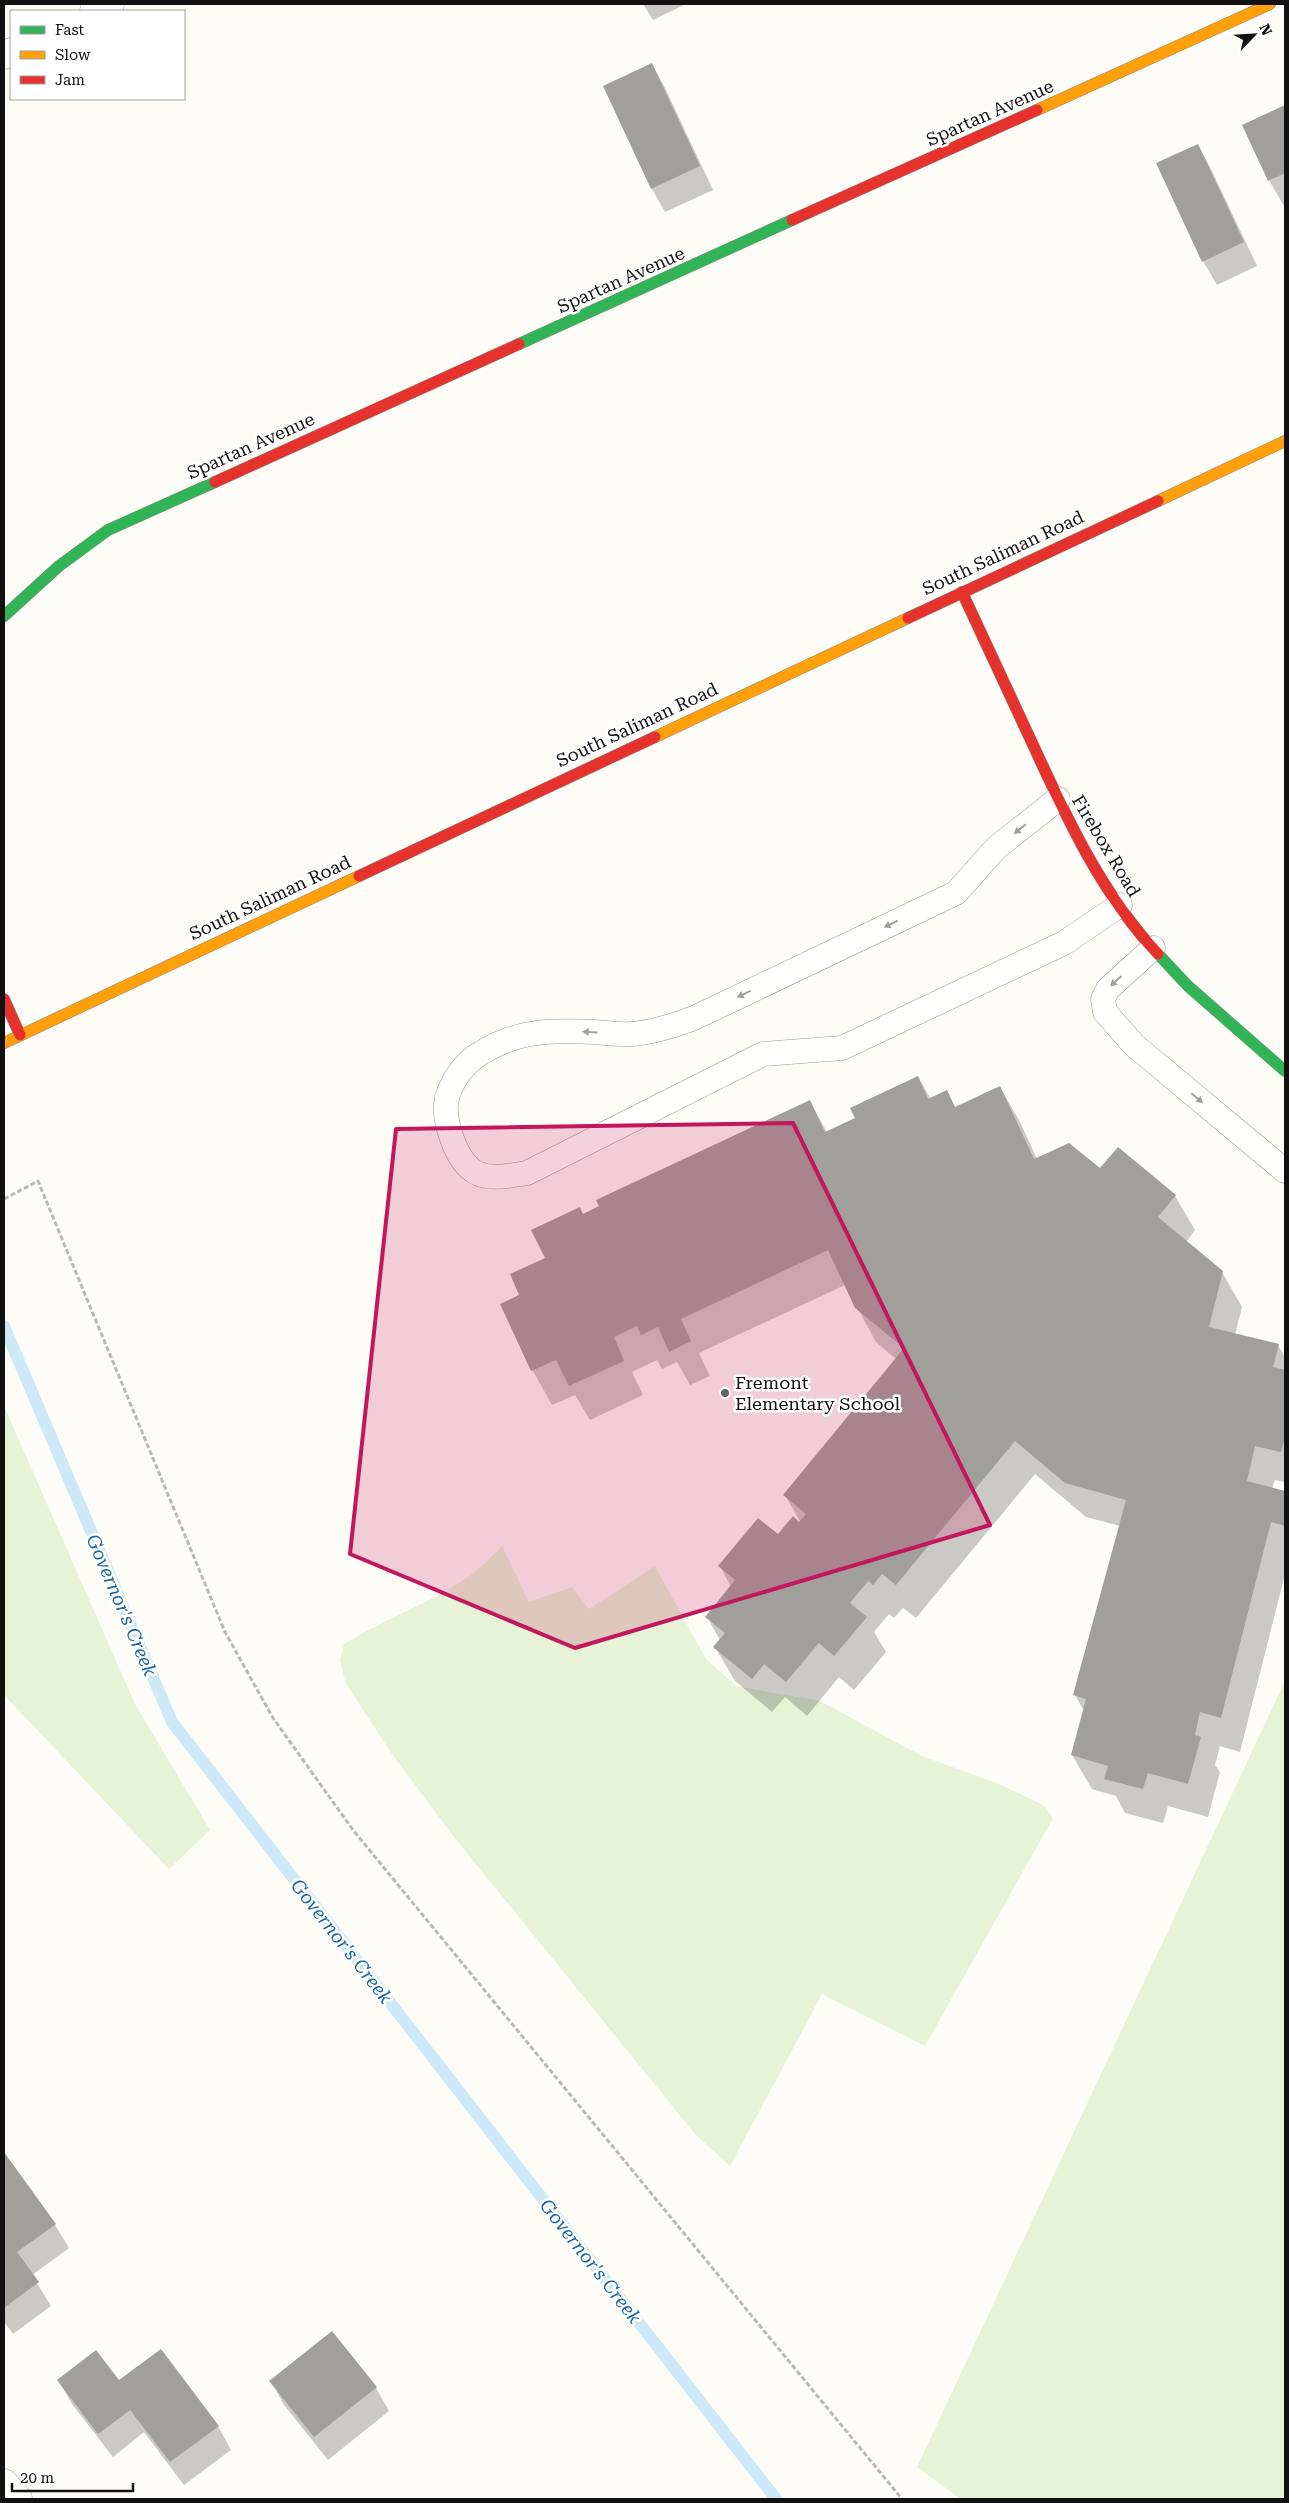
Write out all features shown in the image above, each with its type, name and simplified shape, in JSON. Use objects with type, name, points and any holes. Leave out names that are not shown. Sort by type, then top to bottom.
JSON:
[{"type":"street","points":[[96,10],[110,4]]},
{"type":"street","name":"Spartan Avenue","points":[[4,616],[59,566],[108,530],[1270,4]]},
{"type":"street","name":"South Saliman Road","points":[[4,1043],[1285,441]]},
{"type":"street","name":"Firebox Road","points":[[962,592],[1058,798],[1097,870],[1139,934],[1188,986],[1285,1071]]},
{"type":"street","points":[[4,1000],[20,1035]]},
{"type":"street","points":[[4,2482],[18,2499]]},
{"type":"lane","points":[[1058,798],[996,848],[956,893],[694,1018],[663,1029],[631,1034],[544,1030],[513,1037],[480,1054],[462,1069],[447,1098],[448,1122],[455,1151],[475,1173],[500,1177],[527,1173],[763,1054],[842,1048],[1064,943],[1120,905]]},
{"type":"lane","points":[[1152,948],[1108,989],[1102,999],[1105,1012],[1134,1045],[1285,1172]]},
{"type":"path","points":[[4,1199],[38,1181],[225,1632],[273,1718],[354,1830],[902,2499]]},
{"type":"highlighted area","points":[[793,1123],[990,1525],[575,1648],[350,1554],[396,1129]]},
{"type":"green space","points":[[4,1406],[135,1704],[210,1830],[169,1869],[4,1695]]},
{"type":"green space","points":[[502,1546],[529,1602],[572,1587],[589,1609],[655,1566],[706,1659],[736,1686],[820,1701],[922,1756],[999,1784],[1043,1805],[1053,1818],[925,2046],[822,1994],[730,2166],[695,2134],[454,1837],[392,1754],[346,1684],[340,1661],[344,1644],[456,1585],[471,1575]]},
{"type":"green space","points":[[1285,1681],[1285,2499],[961,2499],[917,2467]]},
{"type":"building","points":[[652,63],[700,166],[651,189],[603,86]]},
{"type":"building","points":[[1285,105],[1285,173],[1268,181],[1242,125]]},
{"type":"building","points":[[1198,144],[1244,242],[1202,262],[1156,163]]},
{"type":"building","points":[[918,1076],[928,1099],[947,1090],[955,1107],[1000,1086],[1034,1159],[1069,1143],[1100,1168],[1118,1147],[1176,1195],[1158,1217],[1223,1271],[1209,1327],[1279,1344],[1273,1367],[1285,1370],[1285,1437],[1281,1452],[1255,1446],[1247,1481],[1285,1491],[1285,1526],[1271,1522],[1221,1718],[1200,1712],[1195,1735],[1201,1737],[1188,1784],[1148,1773],[1143,1789],[1104,1779],[1108,1766],[1071,1755],[1086,1699],[1073,1695],[1126,1500],[1065,1483],[1015,1441],[896,1585],[882,1574],[873,1585],[868,1581],[850,1603],[867,1617],[834,1656],[819,1643],[786,1682],[764,1664],[752,1679],[713,1647],[725,1633],[705,1617],[735,1580],[718,1566],[758,1518],[778,1534],[793,1516],[799,1522],[806,1514],[783,1495],[904,1348],[855,1308],[828,1250],[681,1319],[691,1341],[669,1352],[658,1327],[641,1335],[637,1326],[614,1337],[624,1361],[569,1386],[556,1360],[531,1371],[500,1304],[519,1295],[510,1274],[545,1258],[531,1230],[580,1207],[583,1214],[599,1206],[596,1200],[810,1100],[825,1132],[855,1118],[850,1108]]},
{"type":"building","points":[[4,2152],[56,2224],[17,2252],[39,2282],[4,2308]]},
{"type":"building","points":[[332,2331],[377,2387],[314,2437],[269,2381]]},
{"type":"building","points":[[161,2349],[219,2426],[170,2462],[130,2410],[98,2434],[57,2380],[96,2350],[119,2380]]},
{"type":"waterway","name":"Governor's Creek","points":[[4,1326],[172,1722],[776,2499]]},
{"type":"traffic: fast","points":[[519,344],[792,220]]},
{"type":"traffic: fast","points":[[4,616],[59,566],[108,530],[215,482]]},
{"type":"traffic: fast","points":[[1158,954],[1188,986],[1285,1071]]},
{"type":"traffic: slow","points":[[1037,110],[1270,4]]},
{"type":"traffic: slow","points":[[1158,501],[1285,441]]},
{"type":"traffic: slow","points":[[655,737],[908,618]]},
{"type":"traffic: slow","points":[[4,1043],[359,876]]},
{"type":"traffic: jam","points":[[792,220],[1037,110]]},
{"type":"traffic: jam","points":[[215,482],[519,344]]},
{"type":"traffic: jam","points":[[908,618],[1158,501]]},
{"type":"traffic: jam","points":[[962,592],[1073,829],[1103,882],[1138,931],[1158,954]]},
{"type":"traffic: jam","points":[[359,876],[655,737]]},
{"type":"traffic: jam","points":[[4,999],[20,1035]]},
{"type":"place","name":"Fremont Elementary School","points":[[725,1393]]}]
